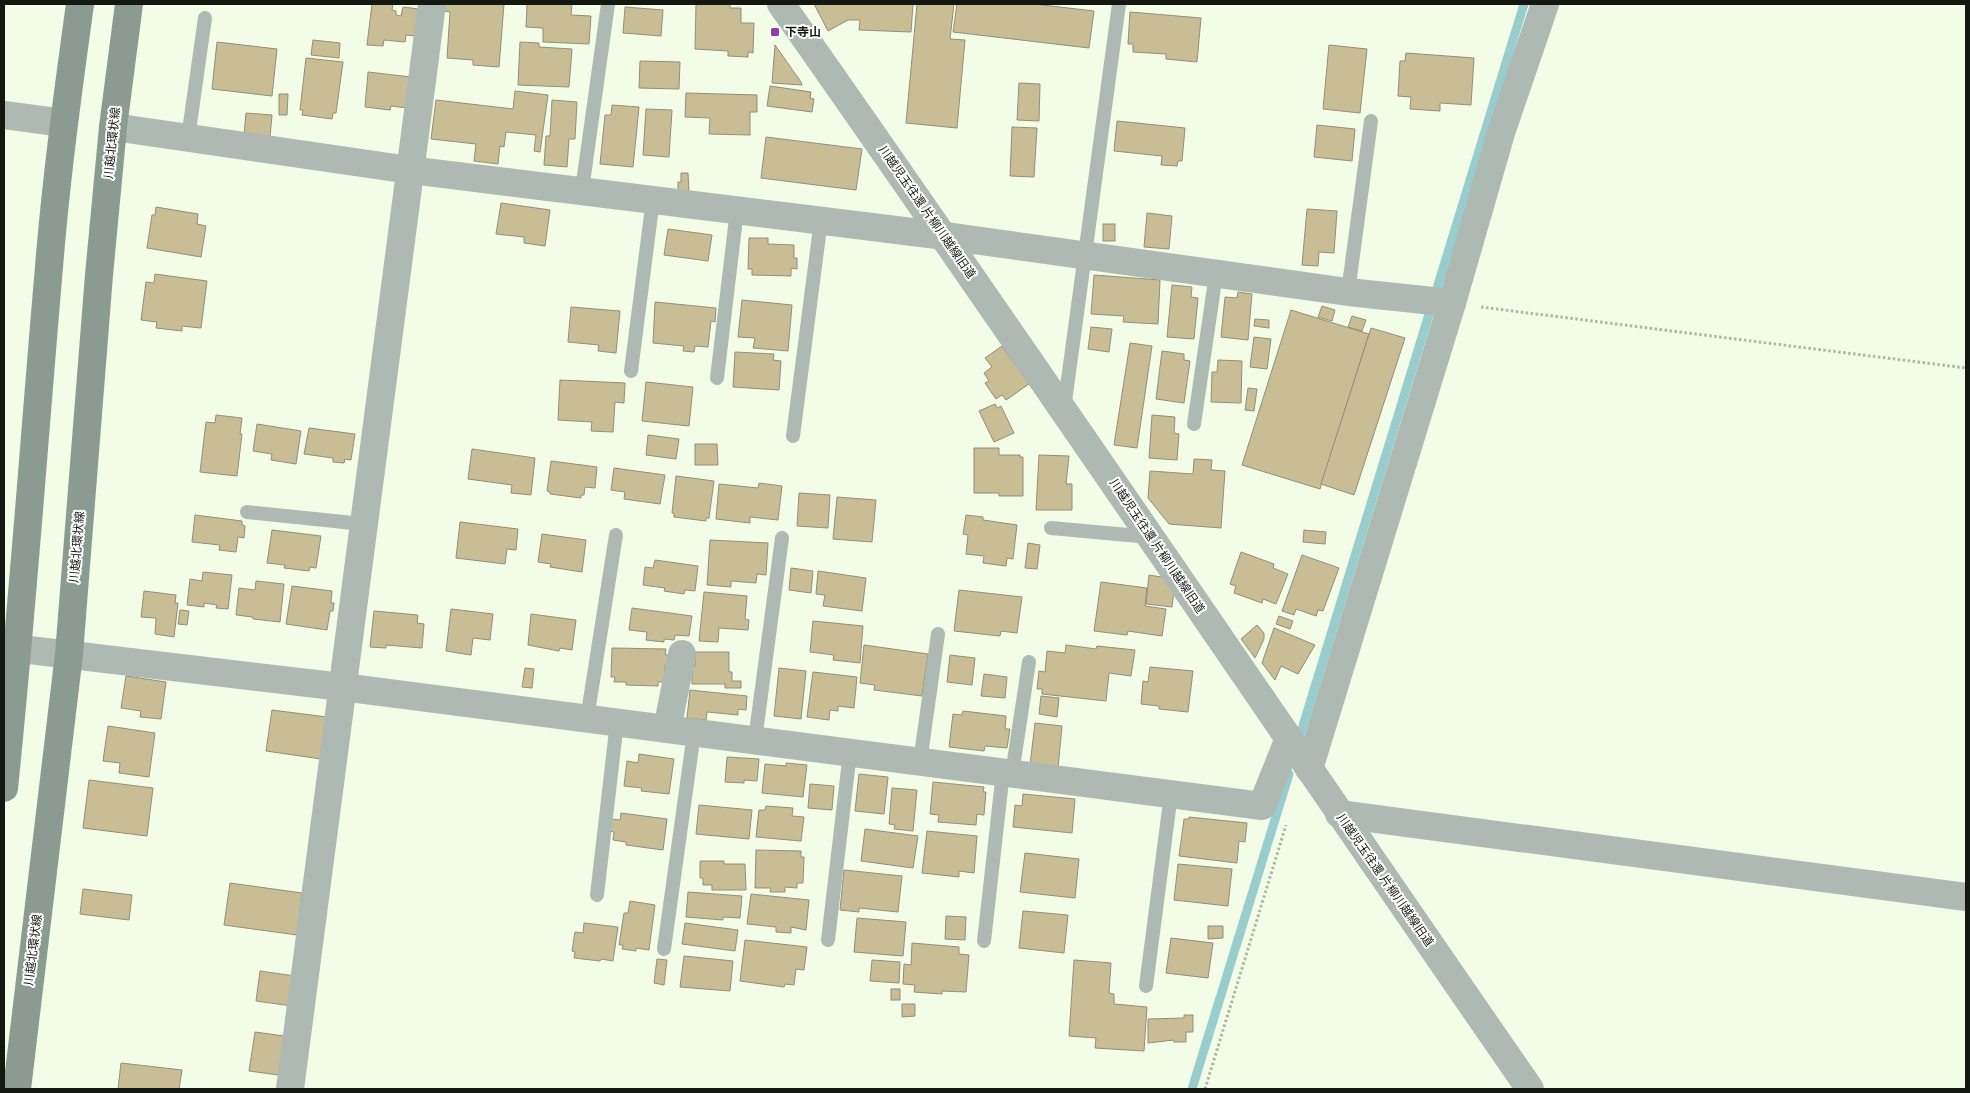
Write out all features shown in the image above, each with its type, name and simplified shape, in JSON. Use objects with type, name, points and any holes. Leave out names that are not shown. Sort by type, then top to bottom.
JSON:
[{"type":"main road","points":[[4,788],[11,648],[64,123],[80,4]]},
{"type":"main road","name":"川越北環状線","points":[[16,1089],[69,654],[98,285],[113,127],[128,4]]},
{"type":"street","points":[[290,1089],[432,4]]},
{"type":"street","name":"川越児玉往還 片柳川越線旧道","points":[[781,4],[944,236],[1339,814],[1530,1089]]},
{"type":"street","points":[[1309,769],[1452,303],[1501,133],[1545,4]]},
{"type":"street","points":[[4,115],[64,123]]},
{"type":"street","points":[[113,127],[410,170],[821,220],[1348,292],[1452,303]]},
{"type":"street","points":[[11,648],[342,687],[1262,806],[1288,738]]},
{"type":"street","points":[[667,729],[682,654]]},
{"type":"street","points":[[1339,814],[1966,897]]},
{"type":"lane","points":[[582,190],[608,4]]},
{"type":"lane","points":[[1064,410],[1119,4]]},
{"type":"lane","points":[[188,138],[205,18]]},
{"type":"lane","points":[[1348,292],[1372,121]]},
{"type":"lane","points":[[631,371],[653,200]]},
{"type":"lane","points":[[717,378],[737,210]]},
{"type":"lane","points":[[793,436],[821,220]]},
{"type":"lane","points":[[1194,424],[1216,274]]},
{"type":"lane","points":[[247,512],[363,524]]},
{"type":"lane","points":[[1051,528],[1151,537]]},
{"type":"lane","points":[[587,719],[616,535]]},
{"type":"lane","points":[[755,740],[782,538]]},
{"type":"lane","points":[[920,762],[938,634]]},
{"type":"lane","points":[[984,941],[1007,773],[1029,662]]},
{"type":"lane","points":[[597,895],[617,722]]},
{"type":"lane","points":[[664,949],[694,733]]},
{"type":"lane","points":[[828,940],[850,752]]},
{"type":"lane","points":[[1146,986],[1171,794]]},
{"type":"path","points":[[1452,303],[1966,368]]},
{"type":"path","points":[[1205,1089],[1288,819]]},
{"type":"building","points":[[372,4],[393,4],[392,10],[396,11],[396,15],[401,16],[403,7],[419,9],[416,36],[406,35],[405,42],[384,40],[383,46],[367,45]]},
{"type":"building","points":[[444,4],[504,4],[499,67],[473,65],[473,60],[447,58],[450,12],[444,11]]},
{"type":"building","points":[[527,4],[572,4],[571,15],[591,16],[589,44],[543,42],[543,28],[526,27]]},
{"type":"building","points":[[696,4],[730,4],[730,8],[741,8],[741,23],[754,23],[753,53],[748,52],[748,57],[728,56],[728,51],[695,49]]},
{"type":"building","points":[[814,4],[913,4],[911,32],[859,30],[860,20],[848,20],[828,31]]},
{"type":"building","points":[[917,4],[954,4],[950,39],[965,40],[957,128],[906,123]]},
{"type":"building","points":[[957,4],[1034,4],[1094,11],[1089,48],[953,32]]},
{"type":"building","points":[[625,7],[663,10],[661,36],[623,33]]},
{"type":"building","points":[[1130,12],[1201,18],[1197,62],[1166,59],[1166,54],[1133,52],[1133,44],[1128,44]]},
{"type":"building","points":[[313,40],[340,43],[339,58],[311,55]]},
{"type":"building","points":[[217,42],[277,49],[272,96],[212,89]]},
{"type":"building","points":[[520,42],[539,43],[539,47],[572,49],[569,87],[518,85]]},
{"type":"building","points":[[775,45],[801,82],[802,85],[772,83]]},
{"type":"building","points":[[1329,45],[1367,49],[1360,113],[1323,109]]},
{"type":"building","points":[[1406,53],[1474,58],[1471,105],[1440,103],[1440,111],[1410,109],[1411,97],[1398,96],[1400,61],[1405,61]]},
{"type":"building","points":[[306,58],[343,62],[336,113],[333,113],[332,119],[302,115],[303,110],[300,110]]},
{"type":"building","points":[[640,61],[680,62],[679,89],[639,88]]},
{"type":"building","points":[[368,72],[411,77],[407,108],[391,106],[390,110],[365,107]]},
{"type":"building","points":[[1019,83],[1040,84],[1039,121],[1017,120]]},
{"type":"building","points":[[770,86],[811,92],[810,98],[814,99],[812,112],[767,106]]},
{"type":"building","points":[[515,91],[548,95],[540,152],[534,151],[536,135],[506,132],[504,147],[500,146],[498,164],[474,161],[476,144],[431,139],[436,100],[513,109]]},
{"type":"building","points":[[686,93],[757,95],[757,112],[750,112],[750,135],[709,134],[710,118],[685,117]]},
{"type":"building","points":[[279,94],[288,94],[287,115],[279,115]]},
{"type":"building","points":[[552,100],[577,102],[575,139],[569,139],[567,167],[544,165],[546,136],[550,136]]},
{"type":"building","points":[[612,105],[639,107],[633,167],[600,164],[605,115],[611,115]]},
{"type":"building","points":[[646,109],[672,110],[669,157],[643,155]]},
{"type":"building","points":[[246,113],[272,115],[270,137],[244,135]]},
{"type":"building","points":[[1117,121],[1185,128],[1182,161],[1178,161],[1177,166],[1161,165],[1162,156],[1114,151]]},
{"type":"building","points":[[1317,125],[1355,129],[1352,161],[1314,157]]},
{"type":"building","points":[[1012,127],[1037,128],[1034,177],[1010,176]]},
{"type":"building","points":[[766,137],[862,149],[856,190],[761,178]]},
{"type":"building","points":[[681,173],[688,173],[689,191],[678,192],[678,182],[681,182]]},
{"type":"building","points":[[501,203],[550,210],[545,246],[524,243],[524,237],[496,234]]},
{"type":"building","points":[[156,207],[198,214],[197,224],[206,226],[201,257],[147,248],[152,215],[155,215]]},
{"type":"building","points":[[1307,209],[1337,211],[1334,253],[1319,252],[1318,266],[1302,265]]},
{"type":"building","points":[[1147,213],[1172,216],[1169,249],[1144,247]]},
{"type":"building","points":[[1103,224],[1115,224],[1115,241],[1103,241]]},
{"type":"building","points":[[668,229],[712,235],[708,261],[664,255]]},
{"type":"building","points":[[749,238],[768,238],[768,244],[794,245],[794,258],[797,258],[797,269],[791,268],[791,276],[752,275],[752,269],[748,269]]},
{"type":"building","points":[[155,274],[207,281],[201,328],[182,326],[182,331],[156,328],[157,322],[141,320],[146,282],[154,283]]},
{"type":"building","points":[[1094,275],[1160,280],[1158,324],[1123,322],[1124,316],[1091,314]]},
{"type":"building","points":[[1172,285],[1192,287],[1191,297],[1198,298],[1194,339],[1167,337]]},
{"type":"building","points":[[1238,292],[1252,294],[1248,340],[1221,337],[1225,297],[1237,298]]},
{"type":"building","points":[[742,300],[792,305],[788,351],[753,348],[755,338],[738,337]]},
{"type":"building","points":[[655,302],[716,308],[715,322],[711,321],[708,347],[695,346],[694,352],[683,351],[684,346],[653,343]]},
{"type":"building","points":[[1322,306],[1335,310],[1332,321],[1318,317]]},
{"type":"building","points":[[571,307],[620,311],[616,353],[598,351],[599,345],[568,342]]},
{"type":"building","points":[[1291,310],[1369,334],[1320,489],[1242,465]]},
{"type":"building","points":[[1352,316],[1366,320],[1362,331],[1348,327]]},
{"type":"building","points":[[1255,319],[1269,320],[1269,328],[1254,326]]},
{"type":"building","points":[[1091,327],[1112,329],[1109,352],[1088,349]]},
{"type":"building","points":[[1371,328],[1405,338],[1354,495],[1321,484]]},
{"type":"building","points":[[1254,337],[1271,339],[1267,369],[1250,367]]},
{"type":"building","points":[[1130,343],[1152,346],[1137,448],[1114,445]]},
{"type":"building","points":[[1002,346],[1029,384],[1006,400],[1002,395],[996,399],[985,383],[989,381],[984,373],[992,367],[985,358]]},
{"type":"building","points":[[1162,351],[1184,354],[1184,360],[1190,361],[1184,403],[1156,399]]},
{"type":"building","points":[[735,352],[774,354],[773,360],[781,361],[779,390],[733,387]]},
{"type":"building","points":[[1218,360],[1242,361],[1241,403],[1211,402],[1212,372],[1217,372]]},
{"type":"building","points":[[560,380],[625,383],[624,403],[615,402],[613,432],[591,431],[592,422],[558,420]]},
{"type":"building","points":[[646,382],[693,387],[689,426],[642,421]]},
{"type":"building","points":[[1248,388],[1257,389],[1254,411],[1245,410]]},
{"type":"building","points":[[995,404],[997,408],[1001,406],[1014,433],[994,442],[979,411]]},
{"type":"building","points":[[216,415],[242,418],[237,476],[200,472],[206,422],[215,423]]},
{"type":"building","points":[[1152,415],[1175,417],[1174,433],[1179,434],[1177,460],[1149,458]]},
{"type":"building","points":[[257,424],[301,431],[296,464],[271,460],[272,454],[253,451]]},
{"type":"building","points":[[309,428],[355,434],[351,460],[345,459],[344,463],[333,462],[333,458],[304,454]]},
{"type":"building","points":[[648,435],[679,439],[676,459],[646,455]]},
{"type":"building","points":[[695,444],[717,444],[718,465],[695,465]]},
{"type":"building","points":[[974,448],[999,448],[999,455],[1020,455],[1020,457],[1023,457],[1023,496],[999,496],[999,493],[974,493]]},
{"type":"building","points":[[472,449],[535,458],[531,495],[511,493],[512,485],[468,479]]},
{"type":"building","points":[[1039,455],[1069,456],[1066,484],[1072,484],[1072,510],[1036,510]]},
{"type":"building","points":[[1194,459],[1212,460],[1211,470],[1225,471],[1221,528],[1169,524],[1148,498],[1150,471],[1193,474]]},
{"type":"building","points":[[551,461],[597,467],[595,488],[585,487],[584,495],[581,495],[581,498],[550,494],[547,491]]},
{"type":"building","points":[[614,468],[665,475],[660,504],[624,499],[625,492],[611,490]]},
{"type":"building","points":[[676,476],[714,481],[709,518],[706,518],[706,521],[674,517],[674,513],[672,513]]},
{"type":"building","points":[[759,483],[782,486],[778,520],[750,517],[750,523],[716,519],[719,484],[758,488]]},
{"type":"building","points":[[799,493],[830,495],[828,528],[797,526]]},
{"type":"building","points":[[837,497],[876,500],[872,542],[833,539]]},
{"type":"building","points":[[195,515],[242,521],[242,525],[245,526],[244,538],[238,537],[236,552],[219,550],[220,545],[192,542]]},
{"type":"building","points":[[966,515],[983,517],[983,520],[1017,525],[1013,559],[1007,558],[1006,566],[983,563],[984,556],[966,554],[968,535],[963,534]]},
{"type":"building","points":[[460,522],[518,529],[516,550],[507,549],[505,564],[456,558]]},
{"type":"building","points":[[272,530],[321,536],[316,568],[310,567],[309,571],[284,568],[285,565],[267,563]]},
{"type":"building","points":[[1304,530],[1326,532],[1325,544],[1303,542]]},
{"type":"building","points":[[542,534],[586,540],[582,572],[550,567],[551,564],[538,562]]},
{"type":"building","points":[[710,540],[768,543],[766,575],[757,574],[756,583],[731,581],[731,587],[707,585]]},
{"type":"building","points":[[1028,543],[1040,545],[1037,569],[1025,568]]},
{"type":"building","points":[[1241,552],[1274,564],[1273,568],[1288,574],[1276,604],[1263,599],[1262,603],[1234,593],[1236,586],[1230,584]]},
{"type":"building","points":[[1302,555],[1339,568],[1323,611],[1318,610],[1316,616],[1296,609],[1294,615],[1282,611]]},
{"type":"building","points":[[655,560],[698,566],[695,591],[685,590],[684,594],[664,591],[665,588],[643,585],[645,567],[653,568]]},
{"type":"building","points":[[791,568],[813,571],[811,593],[789,590]]},
{"type":"building","points":[[818,571],[866,578],[862,611],[823,606],[825,595],[816,594]]},
{"type":"building","points":[[203,572],[232,575],[228,609],[216,608],[217,605],[204,603],[204,607],[187,605],[190,579],[202,581]]},
{"type":"building","points":[[1149,575],[1167,578],[1174,590],[1172,607],[1146,604]]},
{"type":"building","points":[[256,581],[284,584],[280,622],[236,615],[239,588],[255,590]]},
{"type":"building","points":[[1101,582],[1147,588],[1145,606],[1166,609],[1162,636],[1128,631],[1127,635],[1094,631]]},
{"type":"building","points":[[292,586],[332,591],[331,603],[334,603],[333,611],[330,611],[327,630],[286,624]]},
{"type":"building","points":[[959,590],[1022,597],[1017,633],[1001,631],[1000,636],[954,631]]},
{"type":"building","points":[[144,591],[176,595],[175,603],[178,603],[174,637],[155,634],[156,618],[141,617]]},
{"type":"building","points":[[704,592],[747,596],[745,619],[749,620],[748,630],[719,628],[718,642],[699,641]]},
{"type":"building","points":[[632,608],[692,616],[689,636],[675,635],[674,640],[664,639],[664,642],[646,640],[647,632],[629,630]]},
{"type":"building","points":[[451,609],[493,614],[490,640],[473,638],[471,655],[446,651]]},
{"type":"building","points":[[180,610],[189,611],[187,625],[178,624]]},
{"type":"building","points":[[374,611],[418,615],[417,623],[424,624],[422,648],[386,645],[386,648],[370,647]]},
{"type":"building","points":[[531,614],[576,620],[572,650],[560,648],[559,651],[528,645]]},
{"type":"building","points":[[1279,616],[1293,621],[1290,629],[1276,624]]},
{"type":"building","points":[[813,621],[863,626],[860,663],[833,660],[834,655],[810,652]]},
{"type":"building","points":[[1257,625],[1264,633],[1264,639],[1255,658],[1241,639]]},
{"type":"building","points":[[1274,628],[1315,645],[1298,674],[1281,666],[1275,680],[1262,663]]},
{"type":"building","points":[[864,645],[928,654],[922,696],[874,690],[875,685],[860,683]]},
{"type":"building","points":[[1066,645],[1096,649],[1097,646],[1135,650],[1131,676],[1109,673],[1106,701],[1042,694],[1042,689],[1037,689],[1039,671],[1045,672],[1047,651],[1065,653]]},
{"type":"building","points":[[612,648],[666,649],[665,655],[670,655],[670,665],[665,665],[665,682],[658,682],[658,686],[626,685],[626,682],[614,682],[615,677],[611,677]]},
{"type":"building","points":[[695,652],[729,652],[729,672],[732,672],[732,681],[741,681],[741,688],[725,688],[725,684],[692,684],[692,666],[695,666]]},
{"type":"building","points":[[950,655],[975,658],[972,685],[947,682]]},
{"type":"building","points":[[1150,667],[1193,671],[1188,712],[1159,709],[1159,706],[1141,704],[1143,681],[1148,682]]},
{"type":"building","points":[[525,668],[534,669],[532,688],[522,687]]},
{"type":"building","points":[[779,668],[806,671],[801,719],[774,716]]},
{"type":"building","points":[[813,672],[857,677],[854,708],[838,706],[838,711],[830,710],[829,720],[807,717]]},
{"type":"building","points":[[984,674],[1007,677],[1005,698],[981,696]]},
{"type":"building","points":[[126,676],[166,682],[161,719],[140,717],[141,711],[121,708]]},
{"type":"building","points":[[690,690],[747,696],[746,710],[738,709],[738,715],[707,712],[706,720],[687,718]]},
{"type":"building","points":[[1041,696],[1059,698],[1057,717],[1039,714]]},
{"type":"building","points":[[272,710],[327,717],[321,759],[266,751]]},
{"type":"building","points":[[963,711],[1006,716],[1005,729],[1010,729],[1007,748],[985,746],[984,751],[949,747],[953,714],[962,715]]},
{"type":"building","points":[[1035,723],[1062,726],[1058,768],[1030,765]]},
{"type":"building","points":[[108,726],[155,733],[149,777],[119,773],[120,763],[103,761]]},
{"type":"building","points":[[639,754],[674,759],[669,794],[641,791],[642,788],[624,786],[627,761],[638,763]]},
{"type":"building","points":[[727,757],[759,759],[757,781],[744,780],[744,783],[725,782]]},
{"type":"building","points":[[786,763],[807,765],[803,797],[762,793],[765,764],[786,766]]},
{"type":"building","points":[[859,774],[888,777],[884,814],[855,811]]},
{"type":"building","points":[[89,780],[153,788],[147,836],[83,828]]},
{"type":"building","points":[[933,782],[984,787],[983,792],[986,792],[984,815],[977,814],[976,825],[938,822],[939,815],[930,814]]},
{"type":"building","points":[[810,784],[834,786],[832,810],[808,808]]},
{"type":"building","points":[[892,788],[917,790],[913,831],[894,829],[895,825],[889,824]]},
{"type":"building","points":[[1023,794],[1075,799],[1072,833],[1013,827],[1015,805],[1022,806]]},
{"type":"building","points":[[699,805],[752,810],[749,839],[696,834]]},
{"type":"building","points":[[766,806],[793,808],[792,816],[804,817],[801,841],[756,837],[759,810],[765,810]]},
{"type":"building","points":[[621,813],[667,819],[663,850],[626,845],[626,842],[613,840],[614,832],[609,831],[611,819],[620,820]]},
{"type":"building","points":[[1189,817],[1247,823],[1245,842],[1239,841],[1237,863],[1179,856],[1184,819],[1189,819]]},
{"type":"building","points":[[865,829],[918,836],[913,868],[861,861]]},
{"type":"building","points":[[927,831],[977,836],[974,873],[959,871],[959,877],[922,873]]},
{"type":"building","points":[[756,850],[801,851],[801,857],[804,857],[803,883],[797,883],[797,888],[785,887],[785,892],[770,892],[771,888],[755,888]]},
{"type":"building","points":[[1025,853],[1079,859],[1075,898],[1020,892]]},
{"type":"building","points":[[700,861],[724,861],[724,864],[745,864],[746,890],[712,890],[712,885],[703,885],[703,878],[700,878]]},
{"type":"building","points":[[1178,864],[1232,869],[1228,906],[1174,900]]},
{"type":"building","points":[[844,870],[902,876],[898,912],[859,908],[859,912],[840,910]]},
{"type":"building","points":[[230,883],[302,893],[297,935],[224,925]]},
{"type":"building","points":[[83,889],[132,895],[129,920],[80,914]]},
{"type":"building","points":[[688,892],[742,896],[740,918],[723,917],[723,920],[686,917]]},
{"type":"building","points":[[751,894],[809,900],[806,930],[791,927],[791,933],[776,932],[776,927],[747,924]]},
{"type":"building","points":[[630,901],[655,905],[649,950],[636,948],[636,951],[622,949],[623,945],[619,945],[624,913],[628,913]]},
{"type":"building","points":[[1023,911],[1068,915],[1064,953],[1019,948]]},
{"type":"building","points":[[946,916],[966,917],[965,940],[945,939]]},
{"type":"building","points":[[857,918],[906,922],[903,956],[854,952]]},
{"type":"building","points":[[584,923],[618,927],[613,961],[574,958],[575,952],[572,951],[575,932],[583,933]]},
{"type":"building","points":[[685,923],[738,930],[735,951],[682,944]]},
{"type":"building","points":[[1208,926],[1223,926],[1223,938],[1208,939]]},
{"type":"building","points":[[1171,938],[1213,943],[1208,978],[1166,973]]},
{"type":"building","points":[[745,940],[807,947],[804,970],[796,969],[794,985],[785,984],[784,987],[740,981]]},
{"type":"building","points":[[912,943],[959,947],[959,954],[969,955],[966,992],[942,991],[942,994],[914,992],[915,985],[903,984],[904,964],[911,965]]},
{"type":"building","points":[[684,956],[733,961],[730,991],[680,987]]},
{"type":"building","points":[[657,959],[667,960],[664,985],[654,983]]},
{"type":"building","points":[[872,960],[900,962],[899,983],[870,981]]},
{"type":"building","points":[[1074,960],[1111,963],[1109,993],[1114,994],[1114,1004],[1147,1007],[1144,1051],[1095,1048],[1096,1038],[1069,1036]]},
{"type":"building","points":[[260,971],[295,976],[292,1006],[256,1001]]},
{"type":"building","points":[[891,989],[900,989],[900,1000],[891,1000]]},
{"type":"building","points":[[902,1004],[915,1004],[915,1016],[902,1017]]},
{"type":"building","points":[[1184,1015],[1193,1015],[1193,1032],[1186,1032],[1186,1042],[1174,1042],[1174,1040],[1148,1043],[1148,1019],[1184,1018]]},
{"type":"building","points":[[255,1032],[284,1036],[279,1075],[249,1071]]},
{"type":"building","points":[[121,1063],[182,1070],[179,1089],[118,1089]]},
{"type":"waterway","points":[[1298,742],[1524,4]]},
{"type":"waterway","points":[[1192,1089],[1289,774]]},
{"type":"place","name":"下寺山","points":[[775,32]]}]
